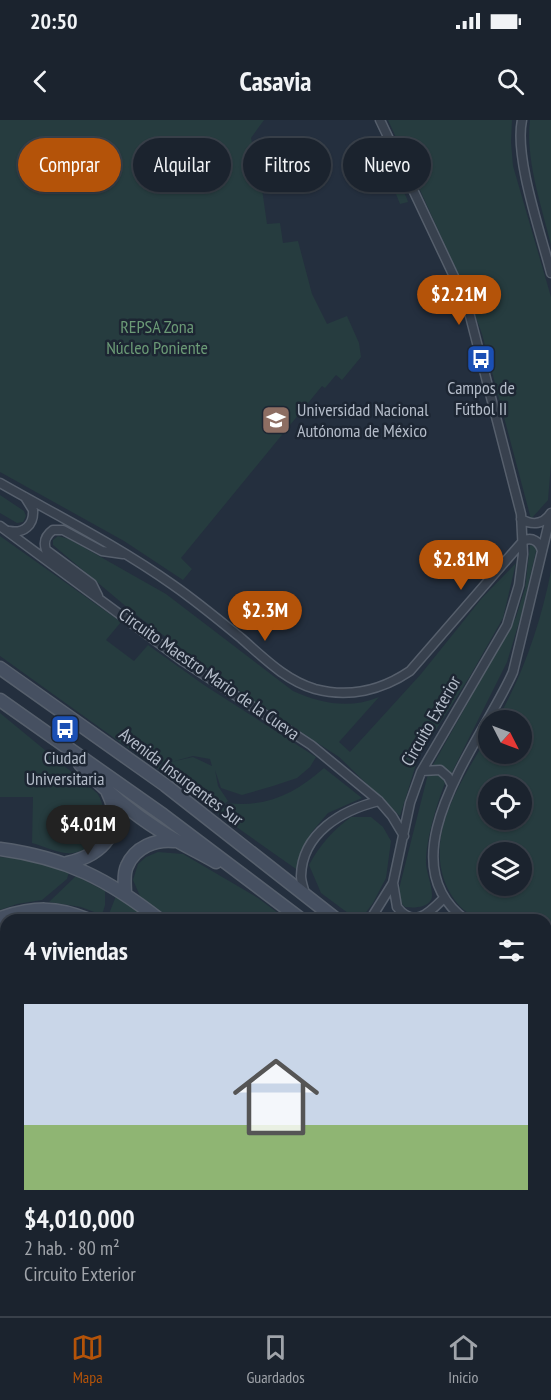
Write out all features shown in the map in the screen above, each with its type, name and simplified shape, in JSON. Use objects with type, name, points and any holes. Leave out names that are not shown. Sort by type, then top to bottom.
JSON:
[{"type":"main road","name":"Avenida Insurgentes Sur","points":[[0,668],[165,785],[330,914]]},
{"type":"main road","points":[[0,700],[163,815],[294,914]]},
{"type":"main road","points":[[56,740],[107,792],[127,808],[176,841],[252,884]]},
{"type":"main road","points":[[67,863],[97,852],[108,840],[114,818],[112,802],[107,792]]},
{"type":"main road","points":[[125,894],[127,865],[134,855],[153,842],[176,841]]},
{"type":"main road","points":[[0,849],[33,854],[67,863],[114,886],[152,914]]},
{"type":"main road","points":[[20,914],[44,909],[61,910],[72,914]]},
{"type":"street","name":"Circuito Exterior","points":[[374,914],[393,883],[410,803],[422,771],[507,625],[519,585],[523,541],[521,519],[470,316],[458,285],[380,120]]},
{"type":"street","points":[[522,120],[523,165],[551,273]]},
{"type":"street","points":[[0,483],[126,554],[191,598],[281,673],[304,685],[335,692],[366,691],[400,678],[421,661],[523,541],[530,539],[537,541],[543,553]]},
{"type":"street","points":[[2,527],[18,532],[30,524],[33,510],[25,497]]},
{"type":"street","points":[[521,519],[536,524],[551,514]]},
{"type":"street","points":[[458,914],[443,899],[435,877],[433,848],[452,785],[505,691],[513,672],[551,514]]},
{"type":"street","name":"Circuito Maestro Mario de la Cueva","points":[[2,527],[183,661],[311,745],[379,801],[404,836]]},
{"type":"street","points":[[101,599],[92,584],[46,550],[47,536],[53,530],[61,529],[98,550],[126,554]]},
{"type":"street","points":[[422,771],[440,770],[448,777],[452,785]]},
{"type":"street","points":[[306,895],[301,877],[305,859],[314,838],[333,819],[350,810],[379,801]]},
{"type":"street","points":[[393,883],[397,907],[406,914]]},
{"type":"street","points":[[427,914],[443,899]]},
{"type":"green space","name":"REPSA Zona Núcleo Poniente","points":[[0,120],[264,120],[251,138],[243,138],[243,192],[262,192],[267,224],[280,223],[283,243],[298,241],[312,294],[327,324],[347,316],[359,343],[361,357],[342,380],[336,375],[325,388],[322,386],[181,558],[192,569],[183,580],[124,541],[0,472]]},
{"type":"green space","points":[[388,120],[512,120],[513,166],[551,297],[551,464],[548,500],[531,519],[482,334],[467,293],[421,192],[431,192],[431,138],[396,138]]},
{"type":"green space","points":[[530,120],[551,120],[551,245],[532,167]]},
{"type":"green space","points":[[395,192],[403,192],[406,196],[408,202],[400,204]]},
{"type":"green space","points":[[0,495],[24,511],[26,516],[23,522],[17,523],[0,513]]},
{"type":"green space","points":[[0,536],[121,622],[106,640],[134,661],[148,645],[204,685],[316,757],[310,767],[297,778],[242,795],[221,788],[215,770],[218,786],[228,801],[216,812],[154,766],[193,757],[212,766],[210,759],[193,756],[171,762],[149,763],[0,656]]},
{"type":"green space","points":[[58,536],[69,539],[166,594],[293,691],[325,702],[347,704],[379,697],[339,742],[350,752],[421,674],[482,598],[516,563],[503,618],[470,676],[418,758],[400,816],[339,757],[250,699],[135,614],[53,545],[53,540]]},
{"type":"green space","points":[[530,545],[537,547],[521,616],[507,662],[483,710],[478,710],[478,720],[451,774],[442,767],[433,765],[516,617],[525,588]]},
{"type":"green space","points":[[551,571],[551,914],[470,914],[456,902],[448,889],[441,869],[440,849],[443,829],[449,808],[478,753],[478,764],[532,764],[532,710],[502,710],[523,667],[536,629]]},
{"type":"green space","points":[[0,713],[97,793],[104,811],[103,821],[97,838],[91,845],[73,853],[63,853],[32,843],[33,797],[0,797]]},
{"type":"green space","points":[[324,768],[362,798],[328,813],[311,833],[296,869],[218,814],[228,803],[255,803],[280,797],[303,785]]},
{"type":"green space","points":[[428,774],[439,774],[446,780],[426,853],[426,867],[432,897],[429,903],[423,906],[405,907],[399,901],[398,893]]},
{"type":"green space","points":[[351,817],[371,817],[383,827],[391,841],[386,878],[365,914],[349,914],[321,893],[309,865],[327,839]]},
{"type":"green space","points":[[158,852],[183,854],[258,898],[279,914],[164,914],[140,896],[133,880],[138,864],[146,857]]},
{"type":"green space","points":[[0,857],[26,860],[69,872],[67,879],[42,900],[17,904],[0,910]]},
{"type":"green space","points":[[76,876],[105,891],[102,914],[81,907],[49,902]]},
{"type":"green space","points":[[116,896],[141,914],[109,914]]},
{"type":"place","name":"Campos de Fútbol II","points":[[481,359]]},
{"type":"place","name":"Universidad Nacional Autónoma de México","points":[[276,420]]},
{"type":"place","name":"Ciudad Universitaria","points":[[65,729]]}]
